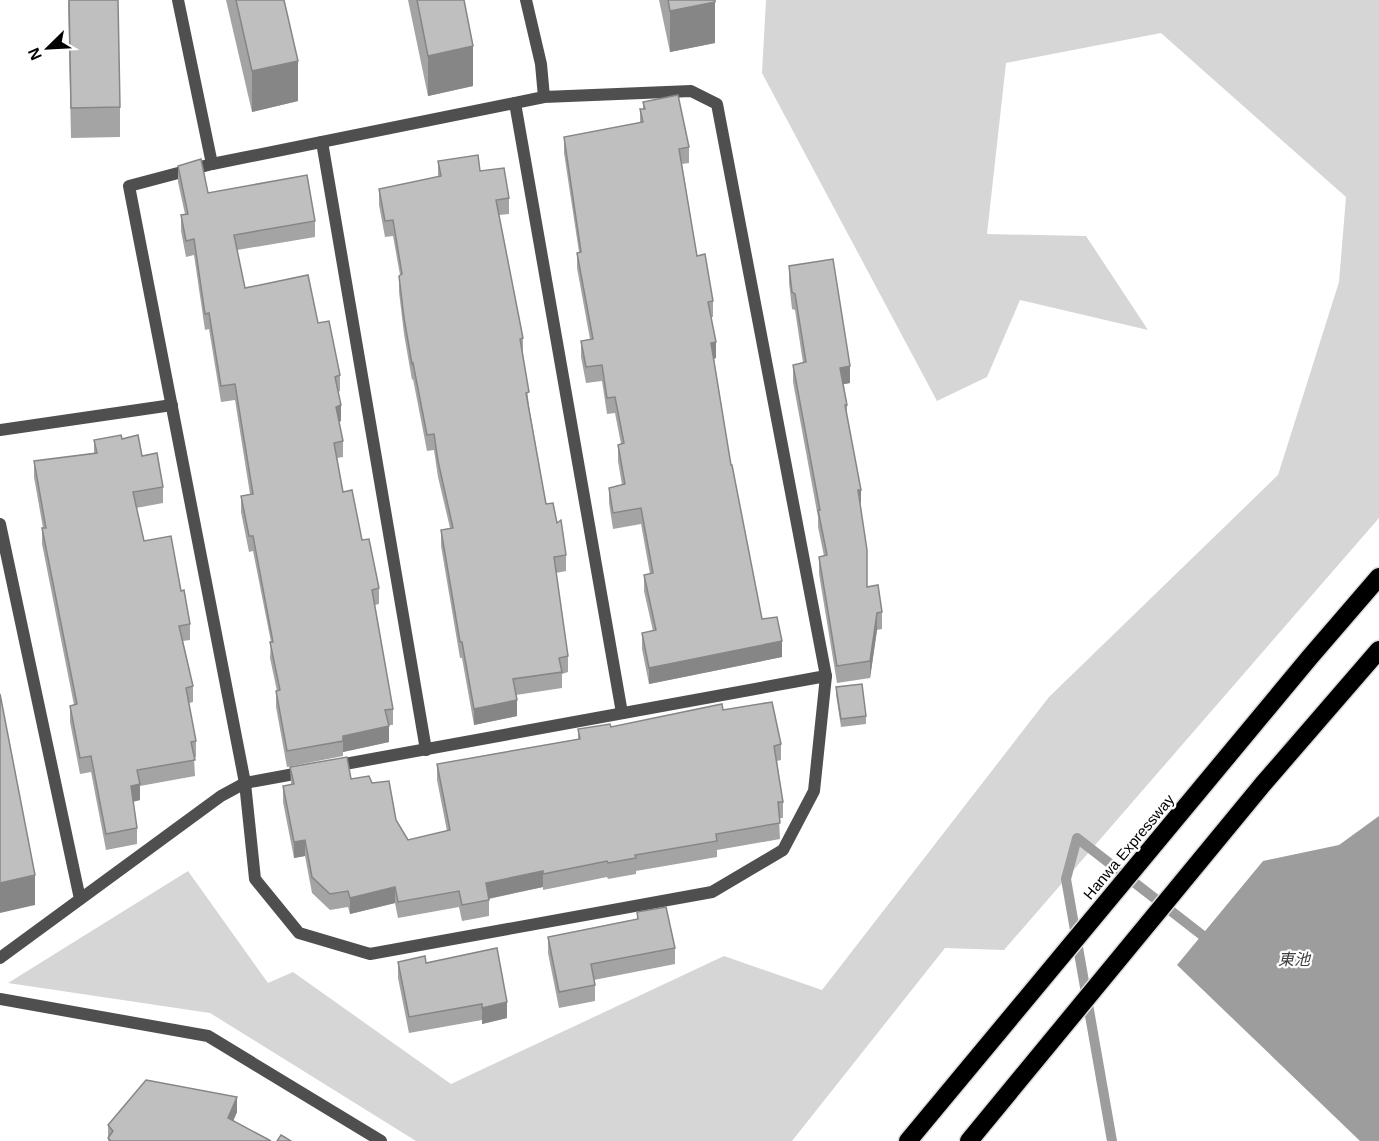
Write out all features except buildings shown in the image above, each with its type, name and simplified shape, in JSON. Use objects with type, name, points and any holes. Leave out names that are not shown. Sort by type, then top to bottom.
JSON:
[{"type":"highway","name":"Hanwa Expressway","points":[[908,1141],[1379,577]]},
{"type":"highway","points":[[969,1141],[1263,784],[1379,650]]},
{"type":"street","points":[[178,0],[212,164]]},
{"type":"street","points":[[526,0],[541,64],[544,97]]},
{"type":"street","points":[[691,91],[717,105],[826,676],[814,791],[783,850],[712,892],[370,954],[299,933],[255,879],[245,783],[129,186],[212,164],[322,142],[544,97],[691,91]]},
{"type":"street","points":[[515,103],[622,713]]},
{"type":"street","points":[[322,142],[426,750]]},
{"type":"street","points":[[0,430],[172,405]]},
{"type":"street","points":[[0,524],[80,899]]},
{"type":"street","points":[[0,958],[221,796],[245,783],[826,676]]},
{"type":"street","points":[[0,999],[208,1036],[381,1141]]},
{"type":"shaded area","points":[[766,0],[1379,0],[1379,518],[1004,950],[945,948],[792,1141],[416,1141],[210,1013],[8,983],[188,871],[268,983],[293,972],[451,1084],[724,956],[822,990],[1049,697],[1278,475],[1339,282],[1346,197],[1161,33],[1006,63],[987,234],[1086,236],[1148,330],[1020,300],[987,377],[937,401],[762,73]]},
{"type":"water","name":"東池","points":[[1379,816],[1379,1141],[1360,1141],[1177,965],[1263,861],[1339,845]]},
{"type":"waterway","points":[[1112,1141],[1066,879],[1077,838],[1211,942]]}]
